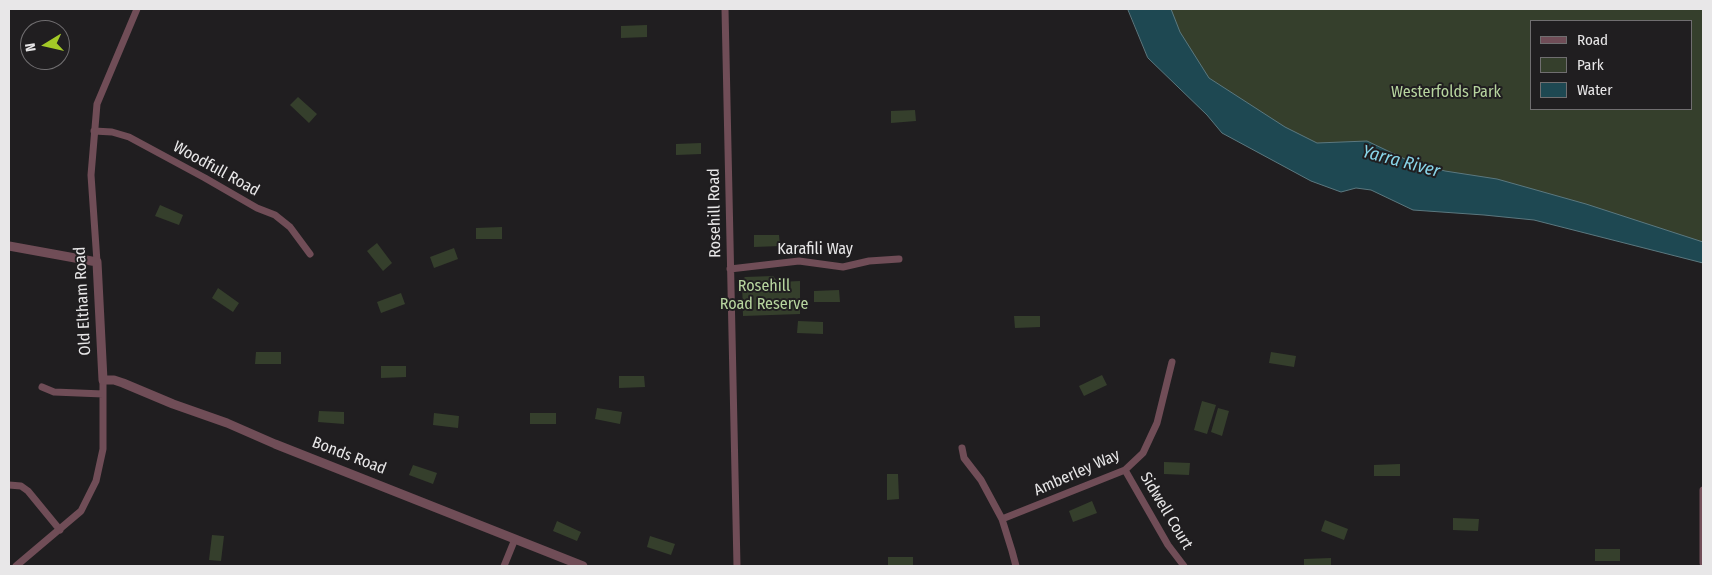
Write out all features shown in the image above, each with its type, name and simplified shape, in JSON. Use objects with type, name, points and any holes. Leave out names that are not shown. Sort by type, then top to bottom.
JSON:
[{"type":"street","name":"Old Eltham Road","points":[[16,566],[81,511],[96,481],[104,449],[97,262],[91,175],[94,131],[97,104],[137,9]]},
{"type":"street","name":"Rosehill Road","points":[[725,9],[737,566]]},
{"type":"street","name":"Woodfull Road","points":[[94,131],[112,132],[129,137],[257,208],[275,216],[290,226],[310,254]]},
{"type":"street","points":[[9,246],[97,262]]},
{"type":"street","name":"Karafili Way","points":[[730,270],[799,261],[843,267],[869,261],[899,259]]},
{"type":"street","name":"Amberley Way","points":[[1002,519],[1126,470],[1143,453],[1157,423],[1172,362]]},
{"type":"street","name":"Bonds Road","points":[[102,380],[114,380],[227,423],[275,444],[583,566]]},
{"type":"street","points":[[42,387],[54,392],[103,394]]},
{"type":"street","points":[[962,448],[964,458],[981,480],[1002,519],[1016,566]]},
{"type":"street","name":"Sidwell Court","points":[[1126,470],[1168,544],[1184,566]]},
{"type":"street","points":[[9,485],[17,485],[24,488],[60,530]]},
{"type":"street","points":[[1703,490],[1703,563]]},
{"type":"street","points":[[504,566],[515,539]]},
{"type":"green space","name":"Westerfolds Park","points":[[1165,9],[1703,9],[1703,247],[1324,154],[1208,90]]},
{"type":"green space","points":[[647,25],[647,37],[621,38],[621,26]]},
{"type":"green space","points":[[298,97],[317,114],[309,123],[290,105]]},
{"type":"green space","points":[[915,110],[916,121],[891,123],[891,111]]},
{"type":"green space","points":[[701,143],[701,154],[676,155],[676,144]]},
{"type":"green space","points":[[160,205],[183,215],[179,225],[155,216]]},
{"type":"green space","points":[[502,227],[502,239],[476,239],[476,228]]},
{"type":"green space","points":[[754,235],[779,235],[780,246],[754,247]]},
{"type":"green space","points":[[377,243],[392,263],[383,271],[367,251]]},
{"type":"green space","points":[[454,248],[458,259],[434,268],[430,257]]},
{"type":"green space","name":"Rosehill Road Reserve","points":[[773,276],[778,282],[800,281],[800,314],[743,316],[742,280],[745,277]]},
{"type":"green space","points":[[218,288],[239,303],[233,312],[212,298]]},
{"type":"green space","points":[[839,290],[840,302],[814,302],[814,291]]},
{"type":"green space","points":[[401,293],[405,304],[381,313],[377,302]]},
{"type":"green space","points":[[1014,316],[1040,316],[1040,327],[1015,328]]},
{"type":"green space","points":[[798,321],[823,322],[823,334],[797,333]]},
{"type":"green space","points":[[256,352],[281,352],[281,364],[255,364]]},
{"type":"green space","points":[[1271,352],[1296,356],[1294,367],[1269,363]]},
{"type":"green space","points":[[381,366],[406,366],[406,377],[381,378]]},
{"type":"green space","points":[[1102,375],[1107,385],[1084,396],[1079,386]]},
{"type":"green space","points":[[619,376],[644,376],[645,387],[619,388]]},
{"type":"green space","points":[[1202,401],[1216,405],[1207,434],[1194,430]]},
{"type":"green space","points":[[597,408],[622,412],[620,424],[595,419]]},
{"type":"green space","points":[[1218,408],[1229,411],[1222,436],[1211,432]]},
{"type":"green space","points":[[319,411],[344,412],[344,424],[318,422]]},
{"type":"green space","points":[[434,413],[459,416],[458,428],[433,425]]},
{"type":"green space","points":[[530,413],[556,413],[556,424],[530,424]]},
{"type":"green space","points":[[1164,462],[1190,463],[1189,475],[1164,474]]},
{"type":"green space","points":[[1400,464],[1400,476],[1374,476],[1374,465]]},
{"type":"green space","points":[[413,465],[437,473],[433,484],[409,475]]},
{"type":"green space","points":[[887,474],[898,474],[899,499],[887,500]]},
{"type":"green space","points":[[1092,501],[1097,513],[1073,522],[1069,511]]},
{"type":"green space","points":[[1453,518],[1479,519],[1478,531],[1453,530]]},
{"type":"green space","points":[[1325,520],[1348,529],[1344,540],[1321,531]]},
{"type":"green space","points":[[557,521],[581,532],[577,541],[553,531]]},
{"type":"green space","points":[[212,535],[224,536],[221,561],[209,560]]},
{"type":"green space","points":[[650,536],[675,544],[671,555],[647,547]]},
{"type":"green space","points":[[1595,549],[1620,549],[1620,561],[1595,561]]},
{"type":"green space","points":[[888,557],[913,557],[913,566],[888,566]]},
{"type":"green space","points":[[1331,558],[1331,566],[1304,566],[1304,559]]},
{"type":"water","name":"Yarra River","points":[[1128,9],[1171,9],[1180,32],[1209,78],[1285,127],[1317,143],[1367,141],[1409,161],[1445,171],[1497,179],[1586,204],[1703,242],[1703,263],[1534,220],[1413,210],[1371,190],[1356,188],[1341,192],[1311,181],[1222,133],[1207,115],[1148,58]]}]
